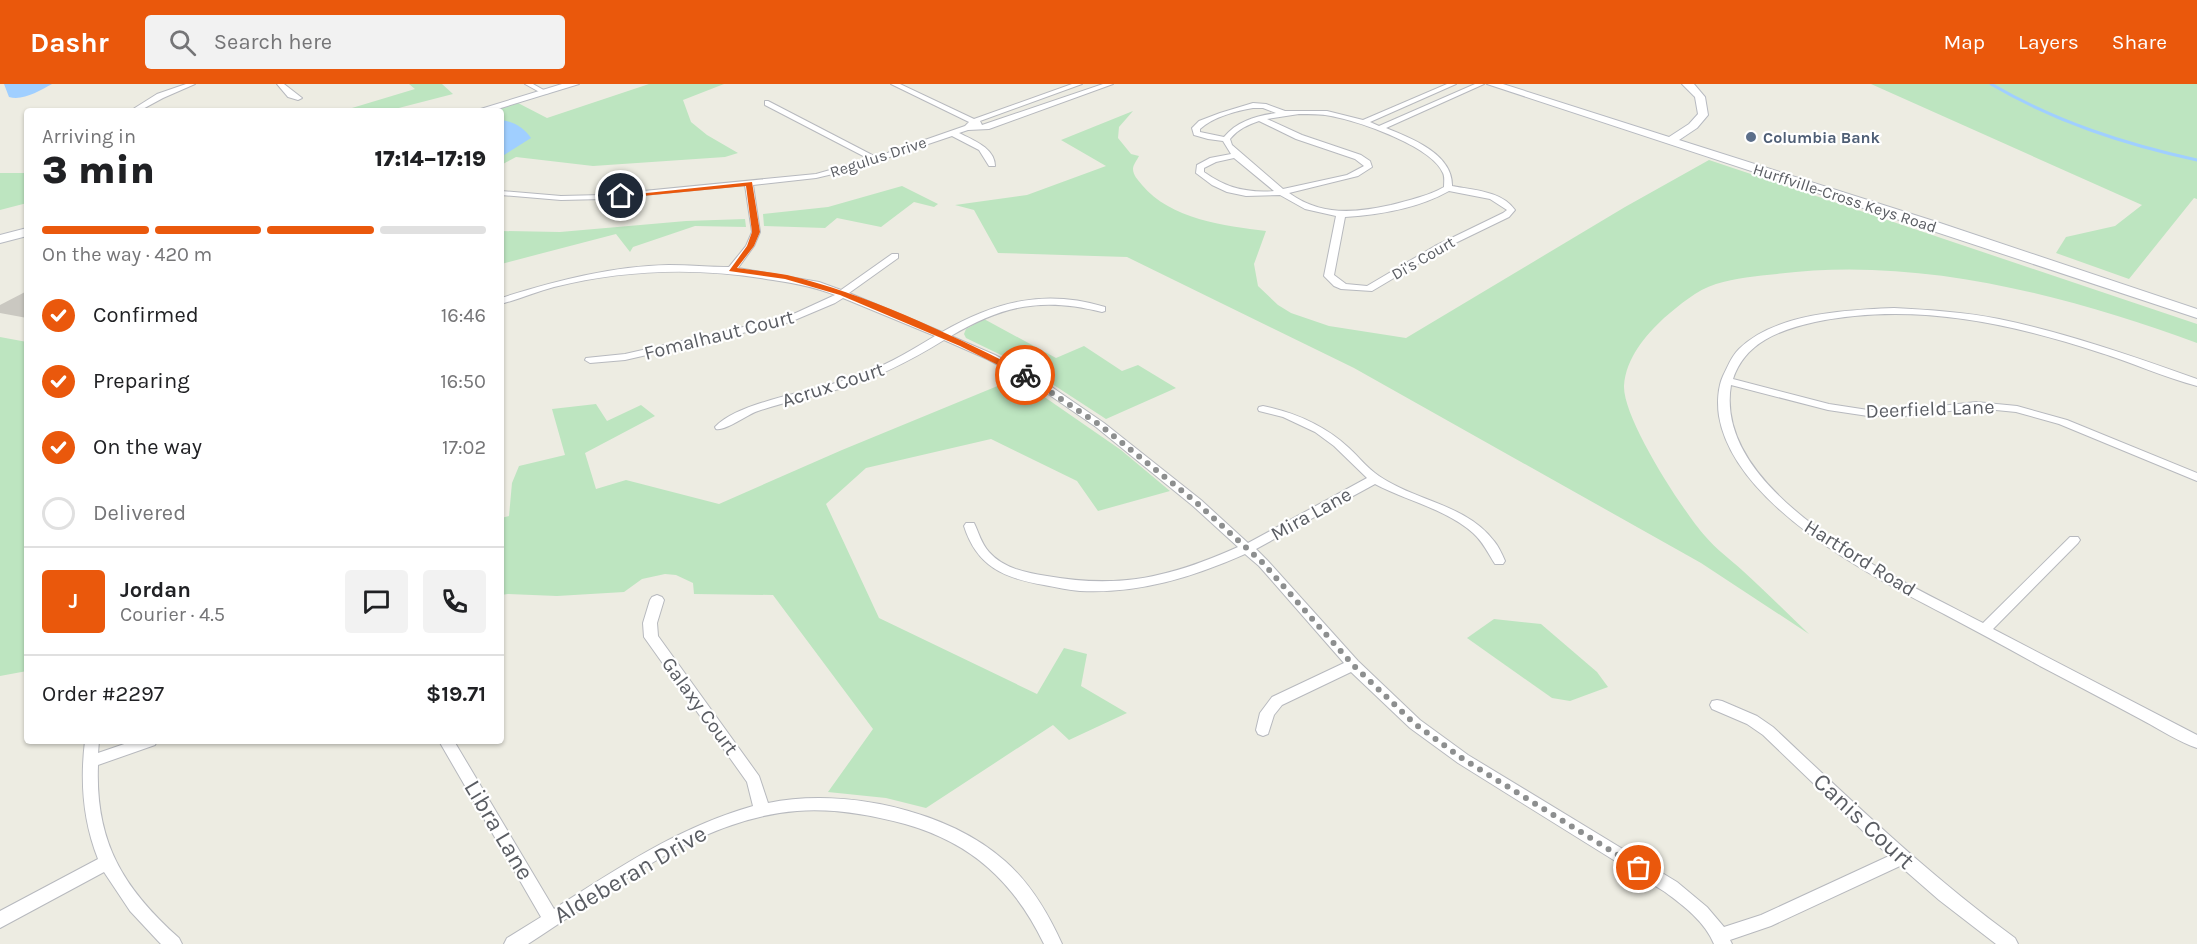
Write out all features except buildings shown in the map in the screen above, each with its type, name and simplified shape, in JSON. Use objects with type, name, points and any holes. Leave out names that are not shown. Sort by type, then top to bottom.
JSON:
[{"type":"main road","points":[[490,108],[573,84]]},
{"type":"main road","name":"Hurffville-Cross Keys Road","points":[[1492,84],[2197,314]]},
{"type":"main road","points":[[1687,84],[1697,93],[1704,105],[1703,115],[1686,134],[1686,141],[1700,151]]},
{"type":"main road","points":[[1670,141],[1690,129]]},
{"type":"main road","points":[[0,239],[24,233]]},
{"type":"street","points":[[139,108],[160,96],[192,84]]},
{"type":"street","points":[[280,84],[291,95],[298,98]]},
{"type":"street","points":[[528,84],[545,93]]},
{"type":"street","points":[[894,84],[986,127]]},
{"type":"street","name":"Regulus Drive","points":[[967,128],[974,121],[1079,84]]},
{"type":"street","name":"Regulus Drive","points":[[504,193],[561,198],[603,197],[749,184],[827,174],[876,160],[967,128],[986,127],[1110,84]]},
{"type":"street","points":[[1362,123],[1453,84]]},
{"type":"street","points":[[1378,129],[1481,84]]},
{"type":"street","points":[[768,103],[876,160]]},
{"type":"street","points":[[1226,139],[1204,136],[1197,133],[1196,128],[1202,123],[1248,105],[1267,106],[1284,114]]},
{"type":"street","points":[[1321,113],[1362,123],[1410,142],[1434,156],[1449,173],[1450,182],[1448,188],[1430,197],[1379,211],[1341,214],[1306,208],[1280,193],[1236,155],[1228,146],[1226,139],[1235,129],[1262,119],[1284,114],[1321,113]]},
{"type":"street","points":[[1236,155],[1206,162],[1200,167],[1200,173],[1241,194],[1255,196],[1280,193],[1357,173],[1366,169],[1368,165],[1358,157],[1299,137],[1262,119]]},
{"type":"street","points":[[952,133],[982,148],[990,155],[992,164]]},
{"type":"street","points":[[732,270],[750,246],[756,232],[749,184]]},
{"type":"street","name":"Di's Court","points":[[1341,214],[1329,276],[1336,284],[1344,287],[1369,289],[1438,248],[1506,215],[1511,210],[1506,203],[1496,199],[1448,188]]},
{"type":"street","name":"Fomalhaut Court","points":[[590,360],[625,357],[776,323],[813,311],[843,294],[895,256]]},
{"type":"street","points":[[504,300],[552,285],[611,273],[678,268],[732,270],[785,277],[843,294],[945,336],[1025,375],[1100,425],[1170,481],[1263,563],[1353,665],[1389,701],[1440,743],[1671,887],[1691,902],[1722,940],[1902,857]]},
{"type":"street","name":"Acrux Court","points":[[720,427],[740,414],[756,408],[845,384],[878,372],[905,360],[976,318],[1003,308],[1033,302],[1080,302],[1101,309]]},
{"type":"street","name":"Hartford Road","points":[[2197,383],[2114,352],[2044,332],[1967,317],[1897,312],[1821,317],[1760,338],[1734,361],[1726,380],[1722,406],[1729,433],[1746,464],[1779,502],[1817,534],[1856,560],[2197,742]]},
{"type":"street","name":"Deerfield Lane","points":[[1726,380],[1828,407],[1868,413],[1905,413],[1976,405],[2017,409],[2063,422],[2197,477]]},
{"type":"street","points":[[1263,409],[1294,416],[1312,424],[1374,479],[1466,522],[1494,548],[1500,561]]},
{"type":"street","name":"Mira Lane","points":[[970,526],[980,552],[991,561],[1022,576],[1073,586],[1124,587],[1167,579],[1207,567],[1247,549],[1374,479]]},
{"type":"street","points":[[1984,630],[2074,540]]},
{"type":"street","name":"Galaxy Court","points":[[657,600],[650,623],[651,637],[754,780],[760,798],[761,811]]},
{"type":"street","points":[[1263,730],[1267,713],[1277,700],[1353,665]]},
{"type":"street","name":"Canis Court","points":[[1717,705],[1752,720],[1768,731],[1902,857],[1963,910],[2009,944]]},
{"type":"street","points":[[92,744],[90,787],[97,832],[107,862],[145,916],[173,944]]},
{"type":"street","points":[[91,761],[141,744]]},
{"type":"street","name":"Libra Lane","points":[[448,744],[551,919]]},
{"type":"street","name":"Aldeberan Drive","points":[[513,944],[681,839],[761,811],[790,805],[816,804],[870,810],[929,823],[956,836],[1002,868],[1035,907],[1053,944]]},
{"type":"street","points":[[0,920],[107,862]]},
{"type":"green space","points":[[409,84],[442,84],[453,94],[399,108],[352,108],[415,89]]},
{"type":"green space","points":[[649,84],[724,84],[683,100],[691,122],[707,135],[738,153],[725,157],[593,166],[516,157],[504,163],[504,108],[500,108],[518,103],[547,118]]},
{"type":"green space","points":[[1871,84],[2197,84],[2197,199],[2194,198],[2129,279],[2056,253],[2066,237],[2115,226],[2142,205]]},
{"type":"green space","points":[[1133,111],[1119,127],[1118,138],[1131,154],[1139,156],[1133,171],[1142,185],[1167,206],[1199,219],[1266,231],[1254,264],[1258,286],[1278,305],[1291,313],[1329,326],[1406,338],[1625,207],[1709,160],[2197,324],[2197,343],[2096,309],[2043,295],[1937,275],[1883,270],[1830,270],[1746,278],[1723,282],[1688,298],[1657,325],[1638,348],[1628,366],[1624,386],[1626,401],[1643,441],[1656,464],[1682,506],[1705,536],[1809,634],[1701,563],[1354,368],[1127,257],[998,253],[974,210],[955,205],[1027,195],[1106,166],[1061,140]]},
{"type":"green space","points":[[0,173],[24,173],[24,204],[0,210]]},
{"type":"green space","points":[[902,186],[938,204],[934,207],[914,202],[881,227],[837,218],[825,228],[764,226],[763,214],[828,207]]},
{"type":"green space","points":[[745,219],[746,227],[695,226],[633,247],[630,252],[616,234],[504,263],[504,231],[560,232],[686,221]]},
{"type":"green space","points":[[984,319],[1056,358],[1084,346],[1122,371],[1138,365],[1176,388],[1106,419],[1026,367],[966,338],[964,334],[966,329]]},
{"type":"green space","points":[[0,337],[24,341],[24,672],[0,676]]},
{"type":"green space","points":[[1017,378],[1121,450],[1170,491],[1098,511],[1077,481],[991,439],[866,468],[826,504],[879,618],[1037,694],[1064,648],[1087,654],[1081,686],[1127,713],[1069,740],[1053,725],[926,808],[886,798],[828,792],[873,729],[773,595],[694,594],[693,583],[676,575],[665,574],[642,579],[624,592],[557,596],[504,595],[504,517],[509,516],[512,483],[519,466],[565,455],[552,409],[596,404],[607,421],[641,405],[655,416],[585,453],[596,489],[626,480],[719,504],[842,450]]},
{"type":"green space","points":[[1494,619],[1541,624],[1597,672],[1608,687],[1570,701],[1552,698],[1467,638]]},
{"type":"water","points":[[4,84],[52,84],[31,95],[14,98],[9,97]]},
{"type":"water","points":[[504,121],[518,126],[531,138],[504,155]]},
{"type":"waterway","points":[[1991,84],[2065,121],[2143,147],[2197,160]]},
{"type":"way so far","points":[[1025,375],[1100,425],[1197,503],[1263,563],[1353,665],[1415,724],[1463,759],[1639,868]]},
{"type":"place","name":"Columbia Bank","points":[[1751,137]]},
{"type":"route","points":[[621,196],[749,184],[756,232],[753,242],[732,270],[785,277],[819,285],[963,344],[1025,375]]}]
